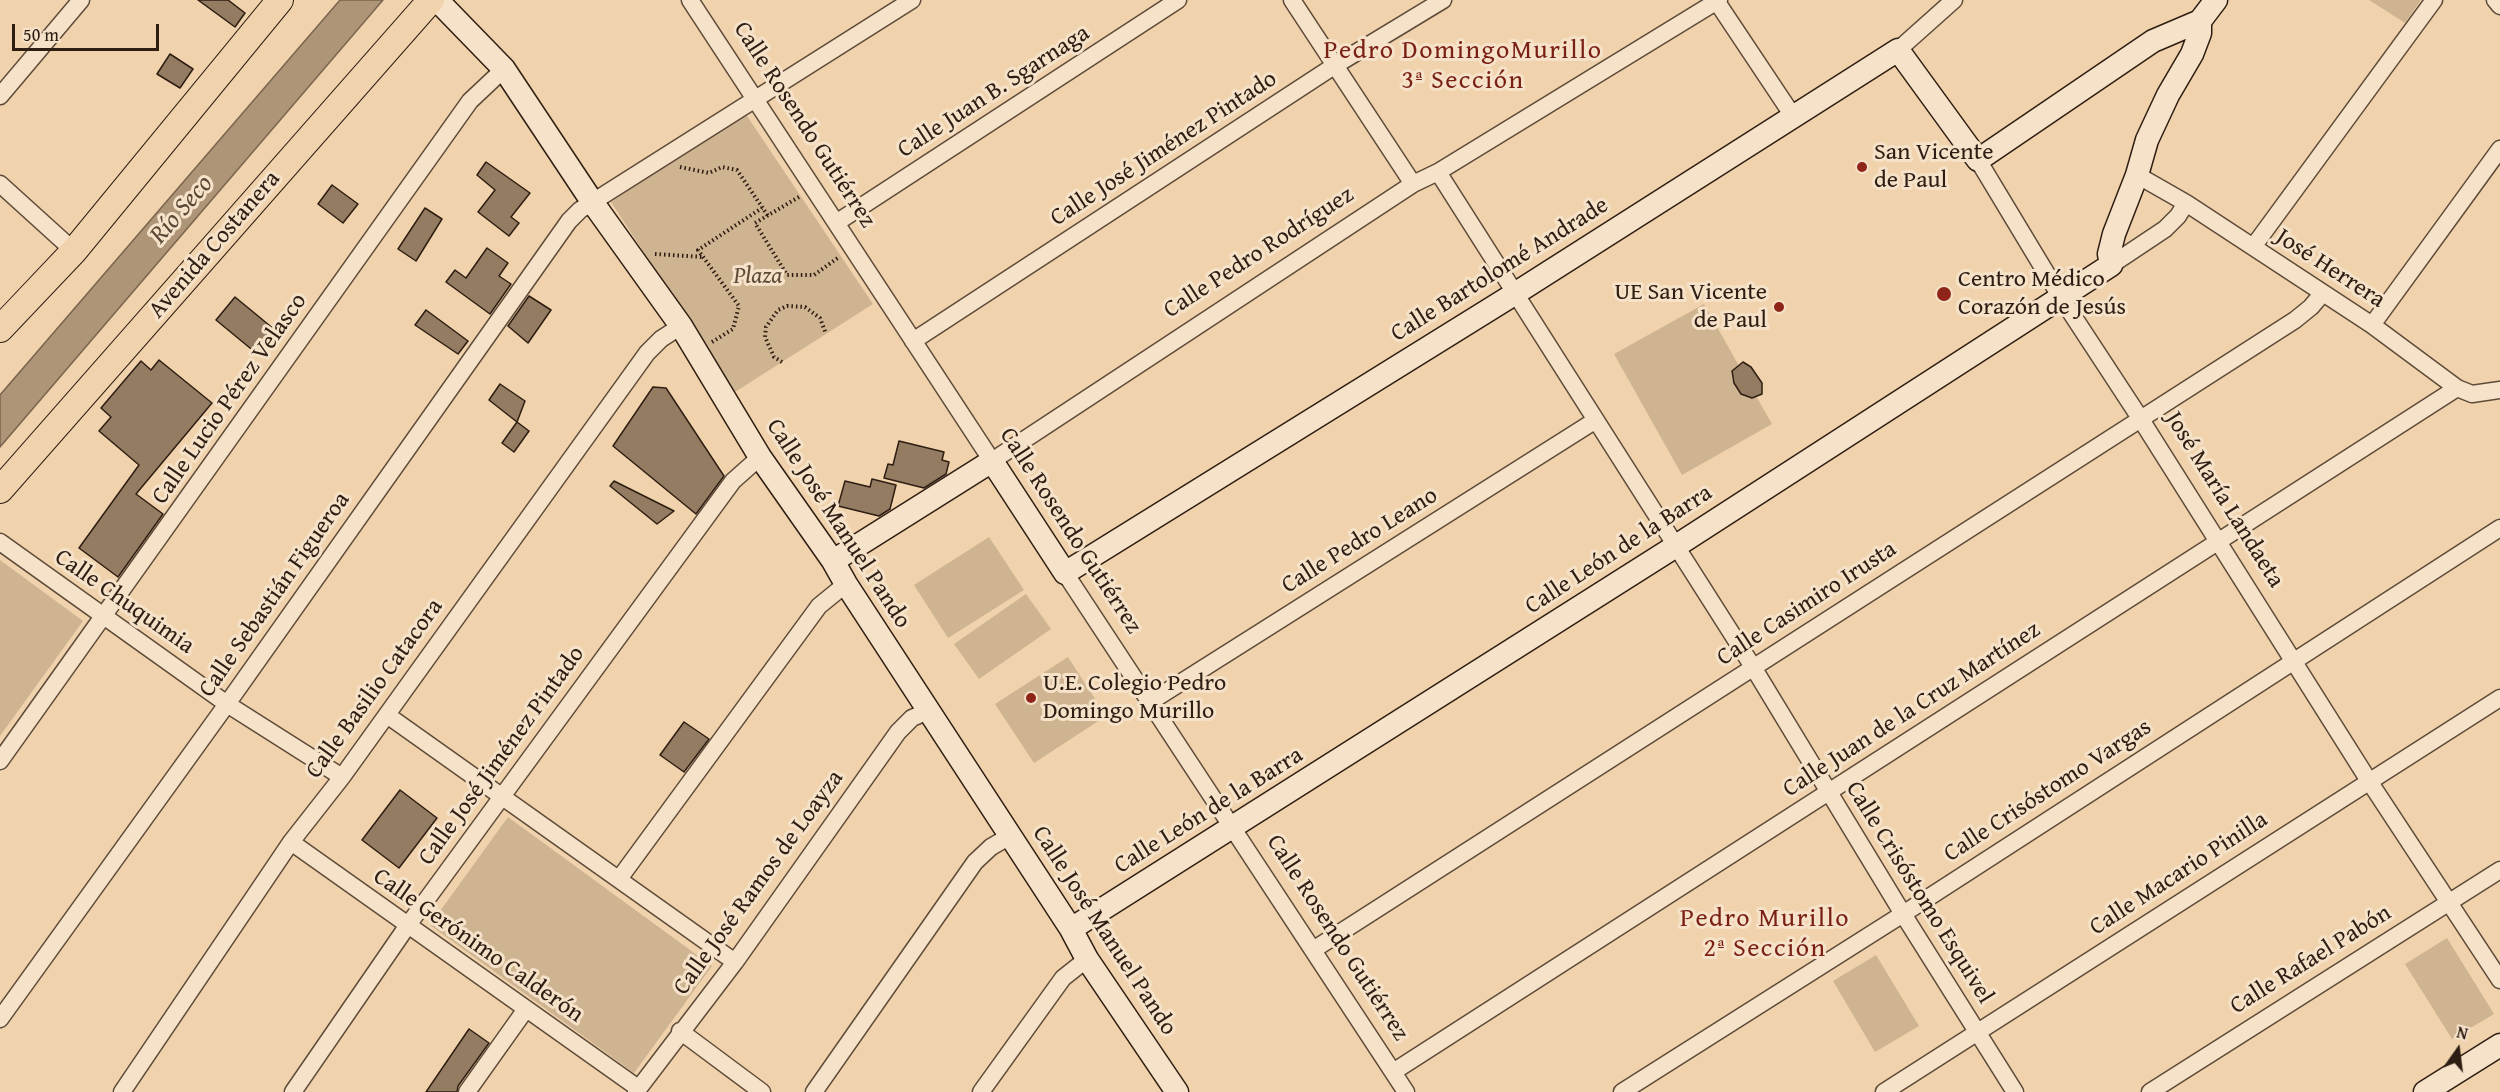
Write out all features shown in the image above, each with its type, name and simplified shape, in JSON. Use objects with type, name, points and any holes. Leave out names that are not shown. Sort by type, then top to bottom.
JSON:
[{"type":"main road","points":[[0,329],[74,251],[280,0]]},
{"type":"main road","name":"Avenida Costanera","points":[[0,490],[431,0]]},
{"type":"street","points":[[0,96],[81,0]]},
{"type":"street","name":"Calle José Manuel Pando","points":[[437,0],[504,69],[593,203],[681,326],[760,457],[833,561],[1173,1091]]},
{"type":"street","name":"Calle Rosendo Gutiérrez","points":[[690,0],[1393,1072],[1401,1090]]},
{"type":"street","name":"Calle Sebastián Figueroa","points":[[0,1019],[227,704],[569,221],[580,210],[912,0]]},
{"type":"street","name":"Calle Juan B. Sgarnaga","points":[[836,224],[1178,0]]},
{"type":"street","points":[[1292,0],[1413,184]]},
{"type":"street","name":"Calle José Jiménez Pintado","points":[[914,341],[1334,66],[1443,0]]},
{"type":"street","name":"Calle Bartolomé Andrade","points":[[1065,573],[1515,293],[1898,50],[1954,0]]},
{"type":"street","points":[[1978,160],[2153,41],[2200,21],[2216,0]]},
{"type":"street","points":[[2253,248],[2434,0]]},
{"type":"street","points":[[2495,0],[2500,6]]},
{"type":"street","points":[[1718,1],[1793,116]]},
{"type":"street","name":"Calle Pedro Rodríguez","points":[[833,561],[992,461],[1413,184],[1438,172],[1718,1]]},
{"type":"street","points":[[2111,265],[2109,254],[2114,234],[2137,175],[2147,140],[2200,33],[2200,21]]},
{"type":"street","name":"José María Landaeta","points":[[1898,50],[1978,160],[2060,296],[2140,418],[2369,781],[2500,980]]},
{"type":"street","name":"Calle Lucio Pérez Velasco","points":[[0,761],[470,101],[504,69]]},
{"type":"street","points":[[2372,325],[2500,149]]},
{"type":"street","name":"Calle Crisóstomo Esquivel","points":[[1438,172],[1753,667],[1903,914],[2015,1092]]},
{"type":"street","name":"José Herrera","points":[[2137,175],[2186,203],[2372,325],[2457,388],[2472,394],[2498,391]]},
{"type":"street","points":[[0,184],[74,251]]},
{"type":"street","name":"Calle León de la Barra","points":[[1071,929],[1233,829],[2111,265],[2165,229],[2178,216],[2186,203]]},
{"type":"street","name":"Calle Casimiro Irusta","points":[[1313,950],[2295,320],[2322,294]]},
{"type":"street","name":"Calle Basilio Catacora","points":[[122,1092],[291,842],[342,777],[647,353],[661,339],[681,326]]},
{"type":"street","name":"Calle Juan de la Cruz Martínez","points":[[1393,1072],[2457,388]]},
{"type":"street","name":"Calle Pedro Leano","points":[[1150,702],[1596,420]]},
{"type":"street","name":"Calle José Jiménez Pintado","points":[[293,1092],[408,925],[733,481],[760,457]]},
{"type":"street","name":"Calle Crisóstomo Vargas","points":[[1622,1092],[1903,914],[2500,528]]},
{"type":"street","name":"Calle Chuquimia","points":[[0,542],[227,704],[342,777]]},
{"type":"street","points":[[619,879],[819,606],[846,584]]},
{"type":"street","name":"Calle Macario Pinilla","points":[[1884,1092],[2500,698]]},
{"type":"street","name":"Calle José Ramos de Loayza","points":[[637,1090],[735,962],[898,732],[912,718],[928,711]]},
{"type":"street","points":[[387,715],[735,962]]},
{"type":"street","points":[[814,1092],[975,862],[991,847],[1010,836]]},
{"type":"street","name":"Calle Gerónimo Calderón","points":[[291,842],[526,1008],[637,1090]]},
{"type":"street","name":"Calle Rafael Pabón","points":[[2150,1092],[2500,870]]},
{"type":"street","points":[[981,1092],[1063,978],[1087,959]]},
{"type":"street","points":[[467,1092],[526,1008]]},
{"type":"street","points":[[680,1032],[762,1092]]},
{"type":"street","points":[[2425,1092],[2500,1045]]},
{"type":"path","points":[[678,167],[709,173],[722,167],[737,170],[768,216]]},
{"type":"path","points":[[802,196],[755,223],[787,275],[814,276],[842,255]]},
{"type":"path","points":[[706,346],[733,329],[739,306],[698,250],[762,208]]},
{"type":"path","points":[[645,254],[703,257]]},
{"type":"path","points":[[782,363],[774,357],[765,337],[771,318],[778,310],[787,306],[805,306],[820,318],[826,334]]},
{"type":"green space","points":[[2369,0],[2421,0],[2405,23]]},
{"type":"green space","name":"Plaza","points":[[745,113],[873,304],[735,392],[611,202]]},
{"type":"green space","points":[[1704,304],[1772,424],[1682,475],[1614,354]]},
{"type":"green space","points":[[989,537],[1024,590],[948,638],[914,585]]},
{"type":"green space","points":[[0,560],[83,621],[0,736]]},
{"type":"green space","points":[[1026,594],[1051,629],[979,679],[954,644]]},
{"type":"green space","points":[[1068,657],[1106,716],[1034,763],[995,704]]},
{"type":"green space","points":[[508,817],[712,966],[634,1073],[430,925]]},
{"type":"green space","points":[[2447,938],[2494,1014],[2452,1039],[2405,964]]},
{"type":"green space","points":[[1876,955],[1919,1026],[1875,1052],[1833,981]]},
{"type":"water","name":"Río Seco","points":[[340,0],[383,0],[0,447],[0,395]]},
{"type":"building","points":[[198,0],[228,0],[245,13],[235,27]]},
{"type":"building","points":[[170,54],[193,69],[180,88],[157,74]]},
{"type":"building","points":[[486,162],[530,193],[511,217],[519,223],[509,236],[478,212],[495,190],[477,175]]},
{"type":"building","points":[[332,185],[358,204],[343,223],[318,204]]},
{"type":"building","points":[[425,208],[442,219],[416,261],[398,249]]},
{"type":"building","points":[[487,248],[508,263],[499,276],[511,284],[490,314],[446,282],[455,270],[466,278]]},
{"type":"building","points":[[529,296],[551,310],[528,343],[508,326]]},
{"type":"building","points":[[235,297],[275,330],[256,353],[216,320]]},
{"type":"building","points":[[426,310],[468,341],[458,354],[415,325]]},
{"type":"building","points":[[159,360],[212,403],[136,494],[163,514],[118,577],[79,548],[139,465],[99,431],[111,417],[101,408],[141,361],[151,370]]},
{"type":"building","points":[[1743,362],[1751,367],[1762,383],[1762,394],[1752,398],[1741,394],[1734,383],[1732,371]]},
{"type":"building","points":[[500,384],[525,401],[517,422],[489,400]]},
{"type":"building","points":[[653,387],[666,388],[724,476],[696,514],[613,446]]},
{"type":"building","points":[[517,422],[529,431],[514,452],[502,443]]},
{"type":"building","points":[[899,441],[944,452],[942,460],[949,462],[946,474],[924,488],[884,478],[888,464],[893,465]]},
{"type":"building","points":[[872,479],[896,485],[890,509],[879,516],[838,506],[845,481],[870,487]]},
{"type":"building","points":[[614,481],[674,511],[657,524],[610,486]]},
{"type":"building","points":[[684,722],[709,739],[684,772],[660,755]]},
{"type":"building","points":[[400,790],[437,818],[399,868],[362,840]]},
{"type":"building","points":[[469,1029],[489,1043],[458,1086],[457,1092],[426,1092]]},
{"type":"place","name":"San Vicente de Paul","points":[[1862,167]]},
{"type":"place","name":"Centro Médico Corazón de Jesús","points":[[1944,294]]},
{"type":"place","name":"UE San Vicente de Paul","points":[[1779,307]]},
{"type":"place","name":"U.E. Colegio Pedro Domingo Murillo","points":[[1031,698]]},
{"type":"district","name":"Pedro DomingoMurillo 3ª Sección","points":[[1463,66]]},
{"type":"district","name":"Pedro Murillo 2ª Sección","points":[[1765,934]]}]
